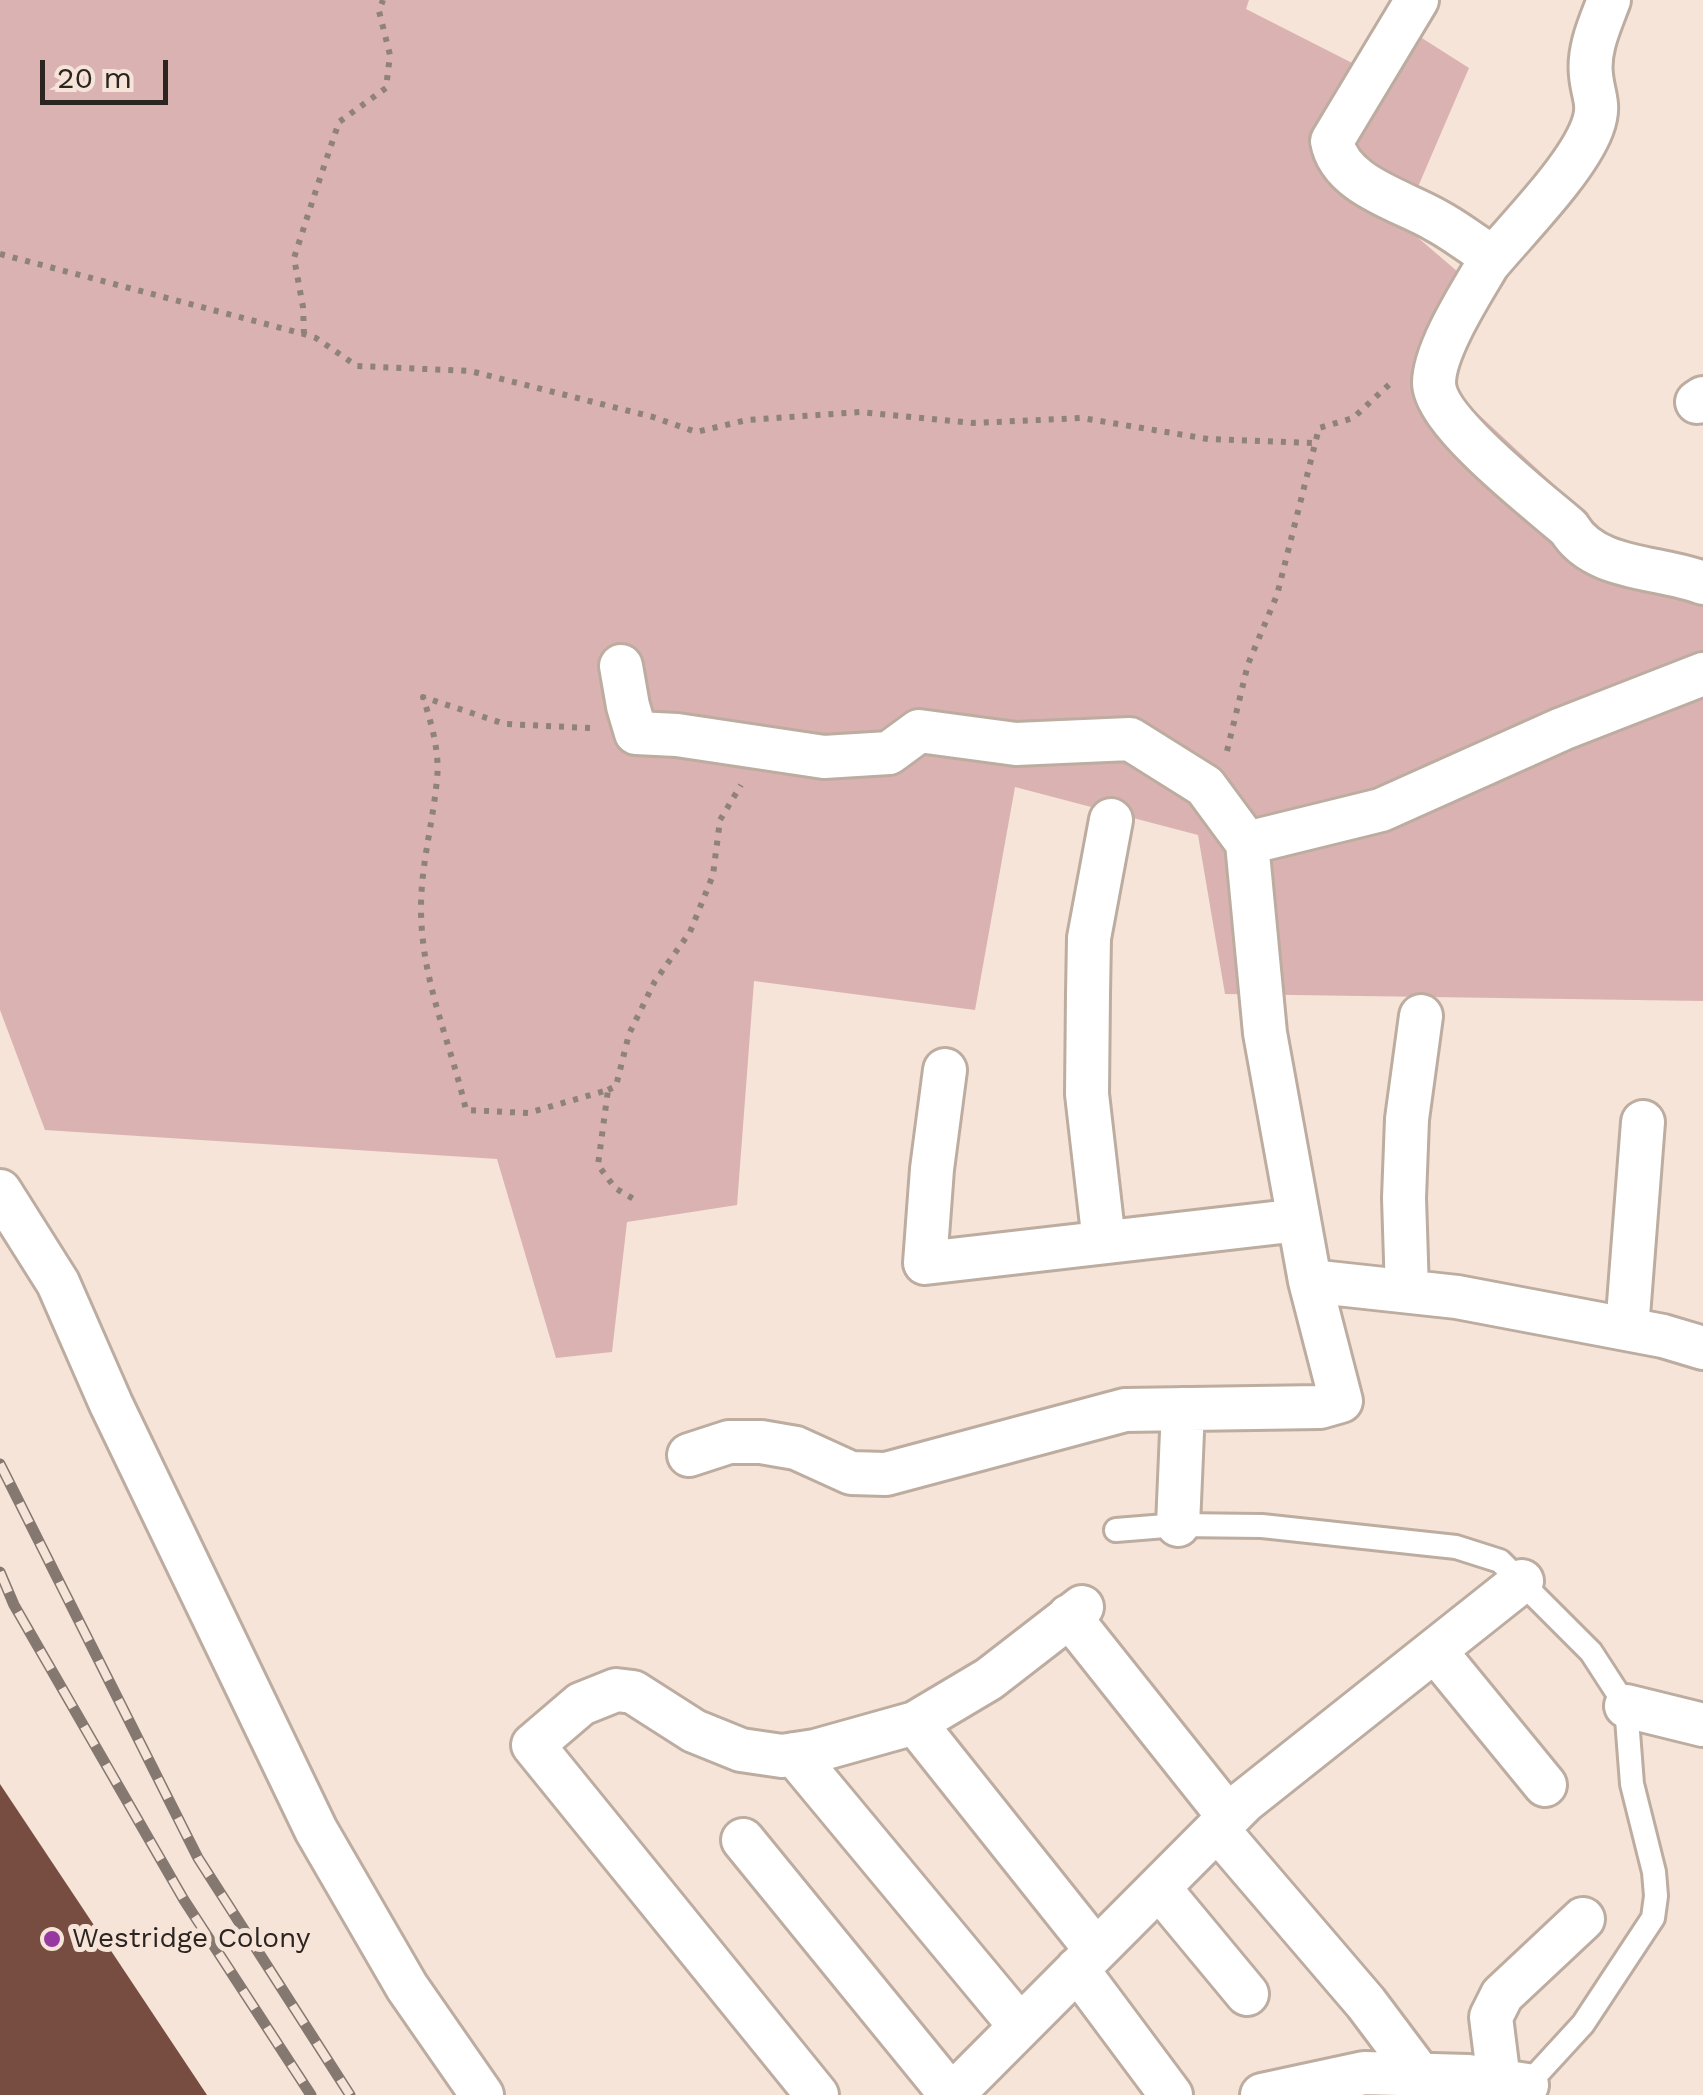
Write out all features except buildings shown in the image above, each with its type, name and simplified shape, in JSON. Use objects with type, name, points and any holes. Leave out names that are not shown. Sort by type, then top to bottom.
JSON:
[{"type":"street","points":[[1417,0],[1338,129],[1332,141],[1334,154],[1345,168],[1393,202],[1434,218],[1484,252],[1488,264]]},
{"type":"street","points":[[1609,0],[1593,40],[1591,75],[1598,99],[1592,129],[1556,184],[1488,264],[1450,330],[1434,379],[1436,392],[1464,436],[1570,528],[1579,544],[1599,556],[1703,583]]},
{"type":"street","points":[[621,666],[636,733],[677,735],[824,758],[890,753],[920,731],[1016,744],[1130,739],[1204,786],[1248,843],[1264,1034],[1310,1281],[1341,1401],[1320,1407],[1125,1410],[886,1474],[851,1473],[796,1448],[761,1442],[729,1442],[689,1455]]},
{"type":"street","points":[[1248,843],[1381,810],[1562,729],[1703,674]]},
{"type":"street","points":[[1104,1242],[1086,1094],[1088,938],[1111,820]]},
{"type":"street","points":[[1407,1292],[1407,1120],[1422,1016]]},
{"type":"street","points":[[945,1070],[924,1263],[1299,1220]]},
{"type":"street","points":[[1628,1329],[1643,1122]]},
{"type":"street","points":[[0,1191],[58,1283],[111,1404],[316,1830],[407,1987],[482,2095]]},
{"type":"street","points":[[1310,1281],[1457,1297],[1663,1336],[1703,1348]]},
{"type":"street","points":[[1178,1525],[1183,1409]]},
{"type":"street","points":[[743,1840],[951,2095],[1245,1801],[1522,1581]]},
{"type":"street","points":[[818,2095],[533,1745],[581,1704],[616,1690],[633,1692],[694,1731],[741,1750],[794,1754],[915,1723],[989,1679],[1076,1612],[1223,1823],[1420,2075]]},
{"type":"street","points":[[1436,1652],[1545,1785]]},
{"type":"street","points":[[1626,1706],[1703,1725]]},
{"type":"street","points":[[915,1723],[1086,1960],[1171,2095]]},
{"type":"street","points":[[794,1754],[1020,2026]]},
{"type":"street","points":[[1158,1888],[1247,1994]]},
{"type":"street","points":[[1518,2087],[1492,2017],[1502,1995],[1583,1919]]},
{"type":"street","points":[[1262,2095],[1364,2074],[1468,2076],[1518,2087]]},
{"type":"lane","points":[[1116,1530],[1178,1525],[1262,1526],[1456,1547],[1500,1561],[1591,1652],[1626,1706],[1632,1784],[1654,1872],[1656,1896],[1652,1918],[1583,2024],[1518,2087]]},
{"type":"path","points":[[304,334],[294,258],[340,122],[386,88],[390,55],[379,11],[383,0]]},
{"type":"path","points":[[0,254],[304,334],[357,366],[470,371],[653,416],[696,432],[747,420],[860,412],[973,423],[1082,418],[1208,439],[1314,442]]},
{"type":"path","points":[[1224,764],[1248,664],[1278,595],[1319,428],[1353,418],[1404,372]]},
{"type":"path","points":[[636,733],[505,724],[424,696],[438,776],[424,851],[424,948],[428,987],[454,1060],[466,1110],[528,1114],[616,1086],[630,1034],[655,981],[690,932],[713,875],[720,820],[748,773],[754,746]]},
{"type":"path","points":[[608,1090],[598,1166],[615,1188],[637,1201]]},
{"type":"shaded area","points":[[0,0],[1249,0],[1246,9],[1362,68],[1414,33],[1469,68],[1402,224],[1472,284],[1448,386],[1622,548],[1703,566],[1703,1001],[1225,994],[1198,835],[1015,787],[975,1010],[754,981],[737,1205],[627,1222],[612,1352],[556,1358],[497,1159],[45,1130],[0,1010]]},
{"type":"railway","points":[[0,1464],[198,1858],[350,2095]]},
{"type":"railway","points":[[0,1572],[14,1605],[184,1900],[311,2095]]},
{"type":"place","name":"Westridge Colony","points":[[52,1939]]}]
